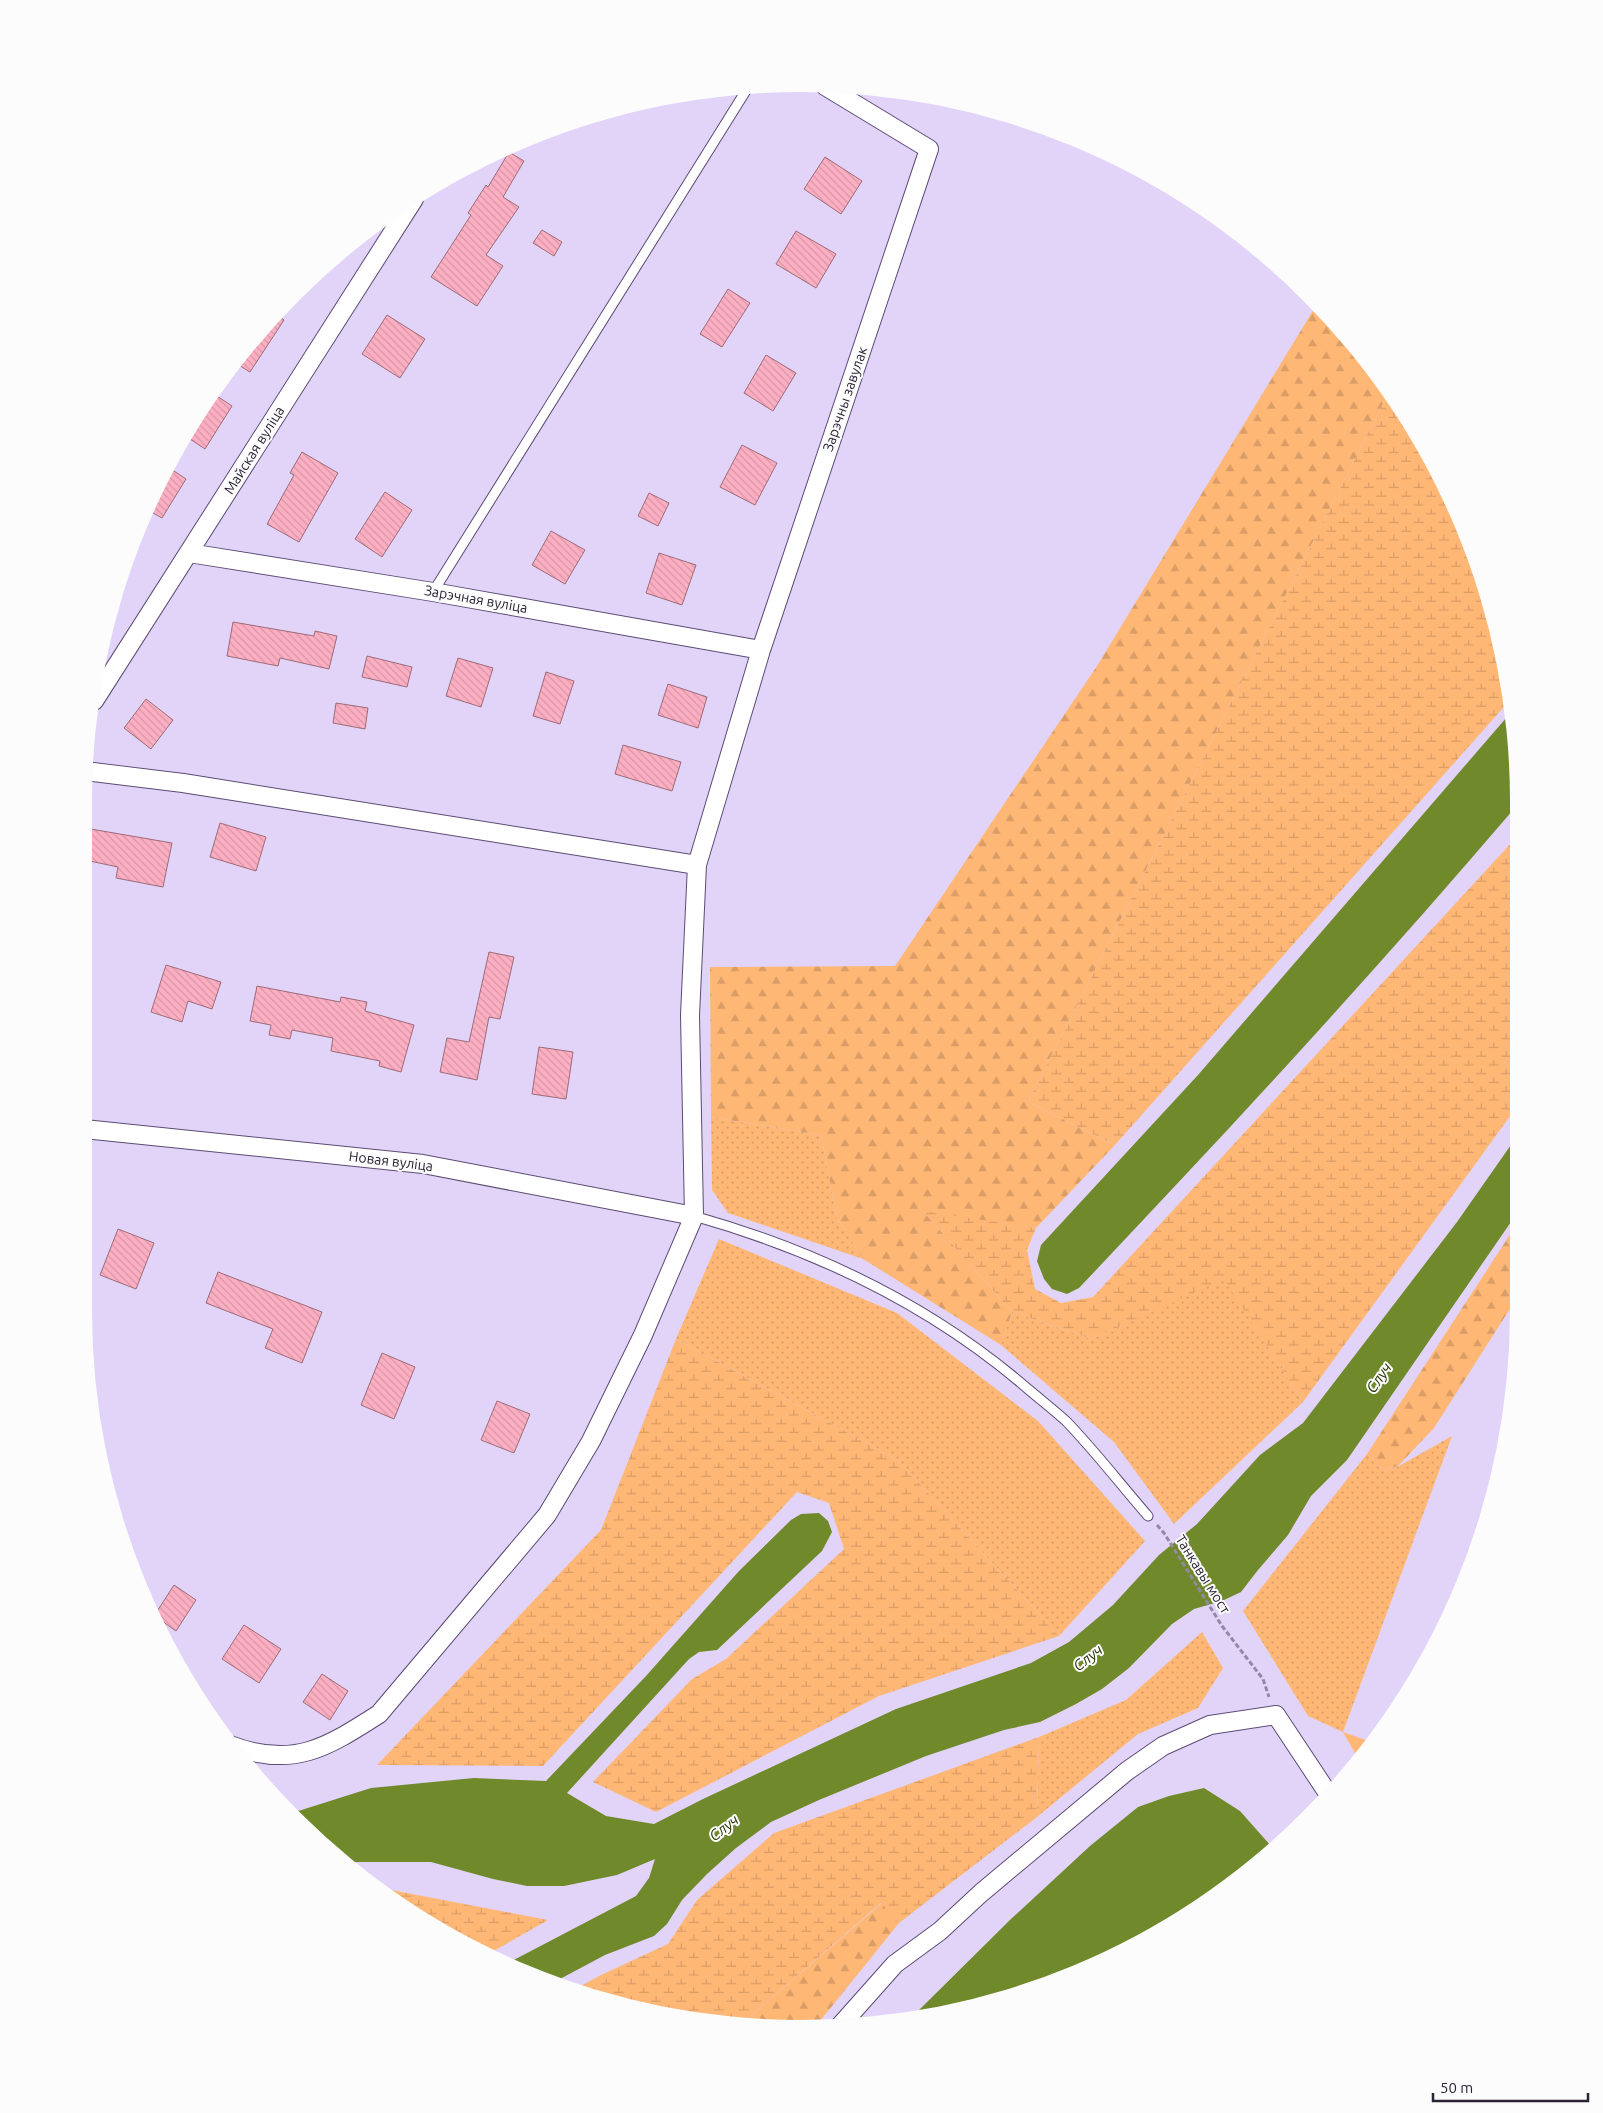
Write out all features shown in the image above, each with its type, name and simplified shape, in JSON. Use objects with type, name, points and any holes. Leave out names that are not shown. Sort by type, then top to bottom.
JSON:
[{"type":"street","name":"Зарэчны завулак","points":[[694,1216],[690,1015],[697,865],[761,650],[929,149],[837,94]]},
{"type":"street","name":"Майская вуліца","points":[[102,688],[404,215]]},
{"type":"street","name":"Зарэчная вуліца","points":[[189,553],[433,592],[761,650]]},
{"type":"street","points":[[93,772],[183,783],[697,865]]},
{"type":"street","name":"Новая вуліца","points":[[92,1130],[423,1164],[694,1216]]},
{"type":"street","points":[[245,1750],[268,1755],[293,1755],[319,1749],[345,1736],[379,1714],[547,1515],[596,1432],[643,1334],[694,1216]]},
{"type":"street","points":[[846,2019],[895,1964],[940,1931],[981,1894],[1127,1772],[1163,1746],[1210,1725],[1276,1715],[1325,1790]]},
{"type":"lane","points":[[433,592],[743,95]]},
{"type":"lane","points":[[694,1216],[745,1231],[835,1266],[942,1323],[999,1364],[1065,1421],[1148,1516]]},
{"type":"path","name":"Танкавы мост","points":[[1164,1533],[1222,1626],[1263,1679],[1276,1715]]},
{"type":"green space","points":[[1313,311],[1335,334],[1385,400],[1028,1102],[1115,1145],[1036,1228],[924,1212],[1012,1312],[1001,1345],[863,1259],[837,1217],[821,1135],[711,1117],[710,967],[895,966],[1097,666]]},
{"type":"green space","points":[[1385,400],[1416,447],[1457,530],[1486,618],[1497,663],[1504,707],[1115,1145],[1028,1102]]},
{"type":"green space","points":[[1510,844],[1510,1116],[1303,1402],[1224,1279],[1092,1339],[1012,1312],[923,1211],[1036,1228],[1027,1250],[1035,1289],[1061,1303],[1093,1297]]},
{"type":"green space","points":[[711,1117],[821,1135],[837,1217],[863,1259],[728,1213],[712,1190]]},
{"type":"green space","points":[[1510,1235],[1510,1309],[1434,1428],[1398,1466],[1383,1471],[1367,1454]]},
{"type":"green space","points":[[719,1239],[897,1313],[1038,1421],[1145,1541],[1059,1636],[898,1460],[676,1339]]},
{"type":"green space","points":[[1224,1278],[1303,1402],[1174,1524],[1114,1442],[1001,1345],[1012,1312],[1092,1339]]},
{"type":"green space","points":[[676,1339],[898,1460],[1059,1636],[879,1696],[656,1812],[593,1782],[692,1679],[726,1659],[844,1549],[829,1503],[797,1492],[543,1766],[377,1765],[601,1530]]},
{"type":"green space","points":[[1452,1436],[1343,1732],[1308,1716],[1243,1611],[1367,1454],[1383,1471],[1399,1466]]},
{"type":"green space","points":[[1202,1632],[1223,1668],[1198,1708],[1138,1734],[1037,1817],[1039,1737],[1126,1700]]},
{"type":"green space","points":[[1343,1732],[1366,1740],[1355,1754]]},
{"type":"green space","points":[[1039,1737],[1037,1817],[899,1923],[881,1903],[748,2018],[663,2007],[582,1985],[668,1944],[697,1900],[774,1833]]},
{"type":"green space","points":[[393,1890],[548,1920],[495,1950],[447,1926]]},
{"type":"green space","points":[[882,1903],[899,1923],[821,2020],[748,2018]]},
{"type":"water","points":[[1505,719],[1509,755],[1510,813],[1299,1052],[1079,1288],[1067,1294],[1052,1289],[1044,1279],[1037,1261],[1041,1245],[1198,1075]]},
{"type":"water","name":"Случ","points":[[1510,1146],[1510,1223],[1347,1460],[1311,1496],[1288,1535],[1241,1592],[1222,1601],[1194,1609],[1172,1624],[1129,1668],[1102,1689],[1040,1722],[1004,1730],[926,1756],[771,1822],[736,1848],[707,1874],[682,1900],[667,1924],[654,1936],[605,1955],[561,1978],[514,1960],[636,1896],[649,1878],[655,1859],[617,1875],[564,1886],[527,1886],[431,1862],[355,1862],[298,1811],[371,1788],[474,1778],[546,1781],[646,1676],[739,1571],[791,1520],[801,1514],[819,1513],[828,1521],[832,1532],[822,1551],[717,1650],[699,1652],[689,1659],[567,1793],[606,1816],[654,1824],[703,1799],[896,1709],[1031,1663],[1069,1642],[1113,1605],[1159,1555],[1197,1524],[1260,1455],[1303,1423],[1457,1222]]},
{"type":"water","points":[[1204,1788],[1240,1811],[1270,1844],[1233,1874],[1156,1926],[1073,1967],[985,1996],[919,2010],[1011,1919],[1090,1846],[1138,1807],[1169,1796]]},
{"type":"building","points":[[513,154],[524,161],[503,197],[519,207],[486,255],[503,266],[477,306],[431,277],[471,215],[468,213],[486,185],[488,187],[506,158]]},
{"type":"building","points":[[825,157],[862,181],[841,214],[804,189]]},
{"type":"building","points":[[542,230],[562,242],[554,256],[533,243]]},
{"type":"building","points":[[796,231],[836,254],[816,288],[776,264]]},
{"type":"building","points":[[728,289],[750,303],[722,347],[700,334]]},
{"type":"building","points":[[387,315],[425,339],[400,378],[362,354]]},
{"type":"building","points":[[282,319],[284,320],[250,372],[242,367]]},
{"type":"building","points":[[766,355],[796,373],[773,411],[744,393]]},
{"type":"building","points":[[219,398],[232,406],[205,449],[191,440]]},
{"type":"building","points":[[742,445],[777,463],[755,505],[720,487]]},
{"type":"building","points":[[302,452],[338,473],[299,542],[267,524],[294,475],[290,473]]},
{"type":"building","points":[[175,471],[186,479],[162,518],[154,513]]},
{"type":"building","points":[[385,492],[412,510],[382,557],[355,539]]},
{"type":"building","points":[[649,493],[669,503],[658,526],[638,516]]},
{"type":"building","points":[[551,531],[585,550],[565,584],[532,565]]},
{"type":"building","points":[[659,553],[696,565],[682,605],[646,593]]},
{"type":"building","points":[[233,622],[314,636],[315,631],[337,636],[329,669],[280,658],[278,666],[227,656]]},
{"type":"building","points":[[367,656],[412,667],[407,687],[362,677]]},
{"type":"building","points":[[458,658],[493,668],[481,707],[446,696]]},
{"type":"building","points":[[546,672],[574,681],[560,724],[533,716]]},
{"type":"building","points":[[668,684],[707,697],[698,728],[658,715]]},
{"type":"building","points":[[146,699],[173,720],[151,749],[124,728]]},
{"type":"building","points":[[336,703],[368,708],[365,729],[333,723]]},
{"type":"building","points":[[623,745],[681,762],[672,791],[615,774]]},
{"type":"building","points":[[220,823],[266,837],[256,871],[210,857]]},
{"type":"building","points":[[92,829],[172,843],[163,887],[116,878],[118,867],[92,861]]},
{"type":"building","points":[[489,952],[514,957],[500,1019],[489,1017],[477,1080],[440,1072],[447,1038],[469,1042]]},
{"type":"building","points":[[166,965],[221,982],[212,1009],[188,1001],[182,1022],[151,1012]]},
{"type":"building","points":[[257,986],[340,1002],[341,997],[367,1002],[365,1011],[414,1025],[401,1072],[379,1066],[380,1061],[331,1051],[333,1038],[292,1030],[290,1039],[269,1035],[271,1025],[250,1021]]},
{"type":"building","points":[[539,1047],[573,1052],[566,1099],[532,1094]]},
{"type":"building","points":[[118,1229],[154,1243],[136,1289],[100,1275]]},
{"type":"building","points":[[218,1272],[322,1312],[302,1363],[265,1348],[273,1329],[206,1303]]},
{"type":"building","points":[[382,1353],[415,1367],[394,1419],[361,1405]]},
{"type":"building","points":[[497,1401],[530,1414],[514,1453],[481,1440]]},
{"type":"building","points":[[174,1585],[196,1600],[176,1631],[165,1623],[158,1609]]},
{"type":"building","points":[[244,1625],[281,1649],[259,1683],[222,1659]]},
{"type":"building","points":[[322,1674],[348,1691],[330,1720],[303,1702]]}]
